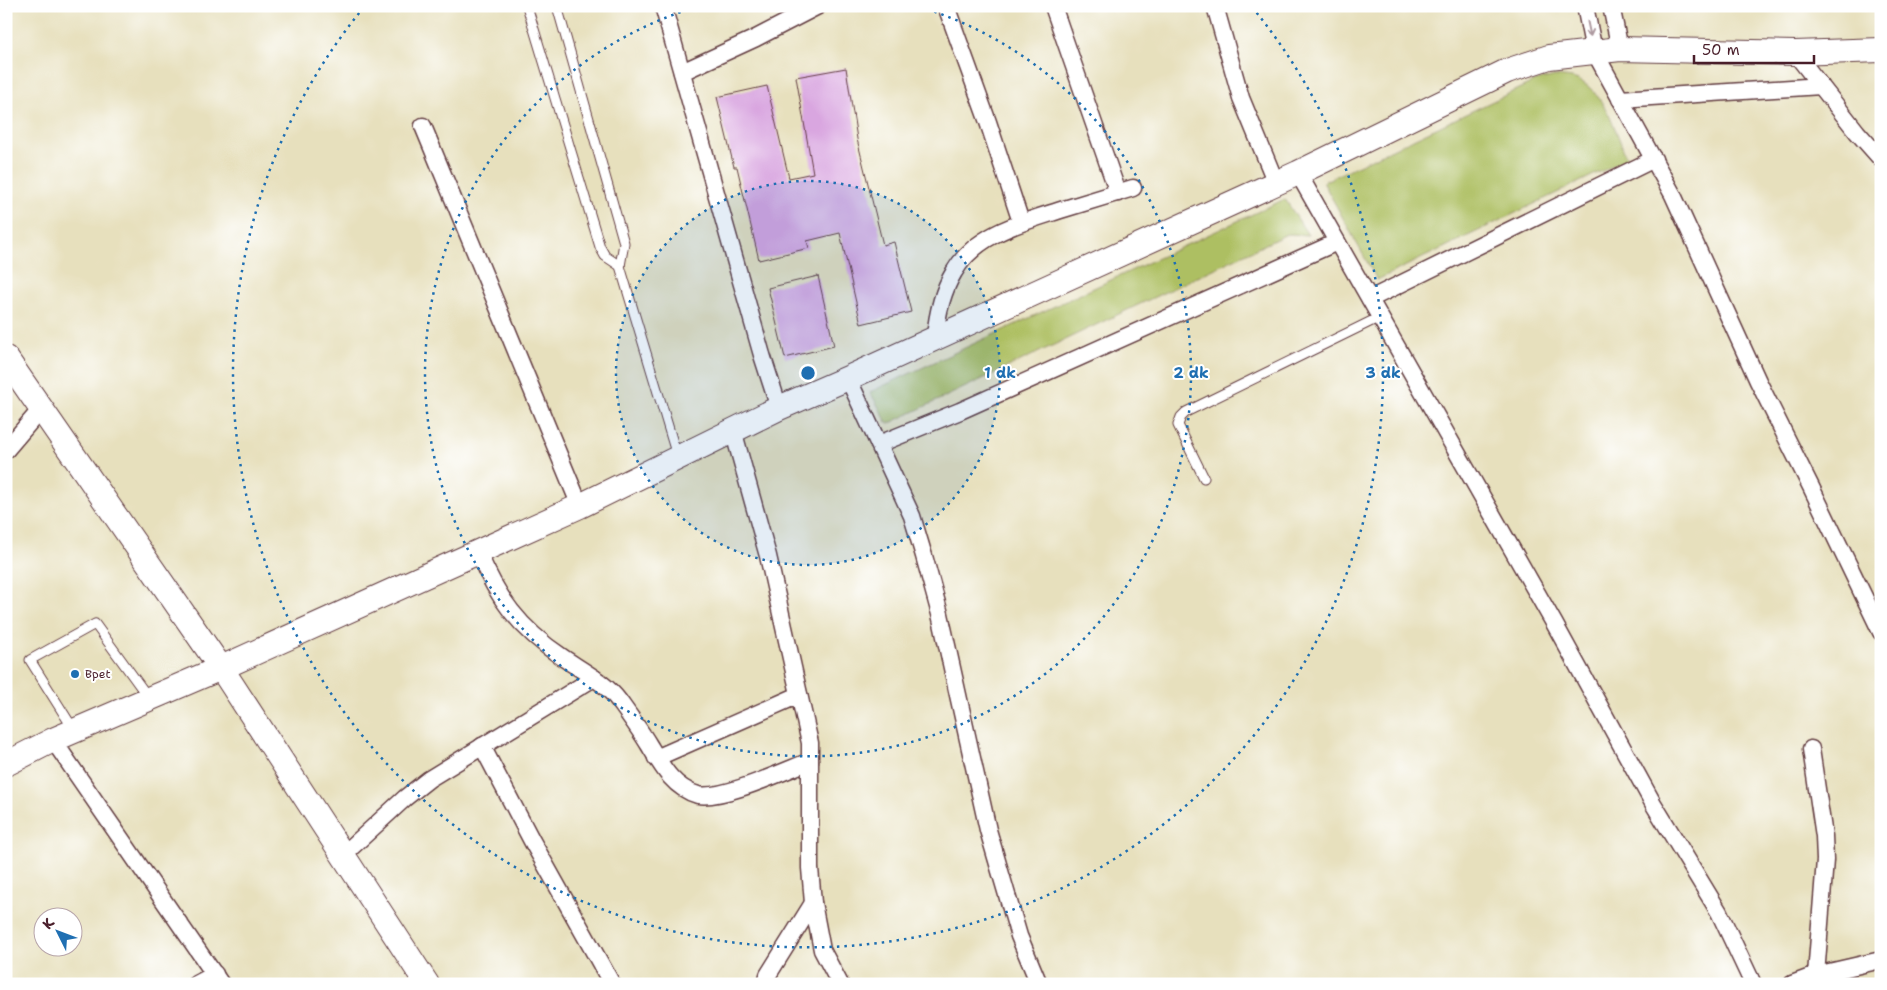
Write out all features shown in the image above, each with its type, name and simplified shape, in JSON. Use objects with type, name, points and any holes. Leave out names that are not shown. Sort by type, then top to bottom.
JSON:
[{"type":"street","points":[[663,6],[762,355],[779,408]]},
{"type":"street","points":[[682,72],[756,38],[797,11],[818,6]]},
{"type":"street","points":[[946,6],[988,122],[1021,222]]},
{"type":"street","points":[[934,338],[937,317],[944,293],[954,272],[981,243],[1021,222],[1125,190],[1053,6]]},
{"type":"street","points":[[1215,6],[1241,98],[1276,183]]},
{"type":"street","points":[[1585,6],[1594,51],[1673,196],[1758,381],[1812,486],[1881,632]]},
{"type":"street","points":[[1611,6],[1620,49]]},
{"type":"street","points":[[6,764],[64,736],[221,668],[580,506],[677,456],[779,408],[1298,173],[1507,71],[1549,56],[1620,49],[1795,53],[1881,50]]},
{"type":"street","points":[[1795,53],[1857,132],[1881,159]]},
{"type":"street","points":[[1620,99],[1820,86]]},
{"type":"street","points":[[423,126],[580,506]]},
{"type":"street","points":[[1370,299],[1654,159]]},
{"type":"street","points":[[1298,173],[1554,623],[1654,805],[1719,912],[1753,984]]},
{"type":"street","points":[[879,444],[960,411],[1337,242]]},
{"type":"street","points":[[6,358],[221,668],[427,984]]},
{"type":"street","points":[[848,378],[912,516],[940,614],[988,830],[1019,936],[1039,984]]},
{"type":"street","points":[[6,450],[41,409]]},
{"type":"street","points":[[733,430],[768,556],[810,743],[810,868],[813,903],[822,950],[840,984]]},
{"type":"street","points":[[478,552],[497,590],[520,623],[532,635],[594,678],[618,699],[665,771],[684,789],[709,796],[724,793],[810,761]]},
{"type":"street","points":[[343,855],[405,798],[429,779],[594,678]]},
{"type":"street","points":[[656,758],[799,695]]},
{"type":"street","points":[[64,736],[218,979],[196,984]]},
{"type":"street","points":[[482,746],[532,841],[612,984]]},
{"type":"street","points":[[1811,749],[1824,836],[1825,860],[1804,980],[1881,960]]},
{"type":"street","points":[[766,984],[768,975],[813,903]]},
{"type":"lane","points":[[527,6],[600,247],[605,256],[620,266]]},
{"type":"lane","points":[[557,6],[624,243],[620,266],[677,456]]},
{"type":"lane","points":[[1204,478],[1178,425],[1186,412],[1380,317]]},
{"type":"lane","points":[[64,736],[30,660],[95,624],[150,699]]},
{"type":"green space","points":[[1555,76],[1578,80],[1596,94],[1609,115],[1627,159],[1377,280],[1323,182],[1535,81]]},
{"type":"green space","points":[[1285,199],[1308,235],[1287,234],[888,424],[870,392]]},
{"type":"building","points":[[846,68],[857,139],[883,245],[894,242],[911,312],[861,324],[840,233],[807,241],[809,248],[759,260],[737,167],[734,167],[717,97],[767,86],[789,178],[813,173],[796,77]]},
{"type":"building","points":[[818,276],[834,346],[785,358],[768,288]]},
{"type":"place","name":"Bpet","points":[[75,674]]}]
